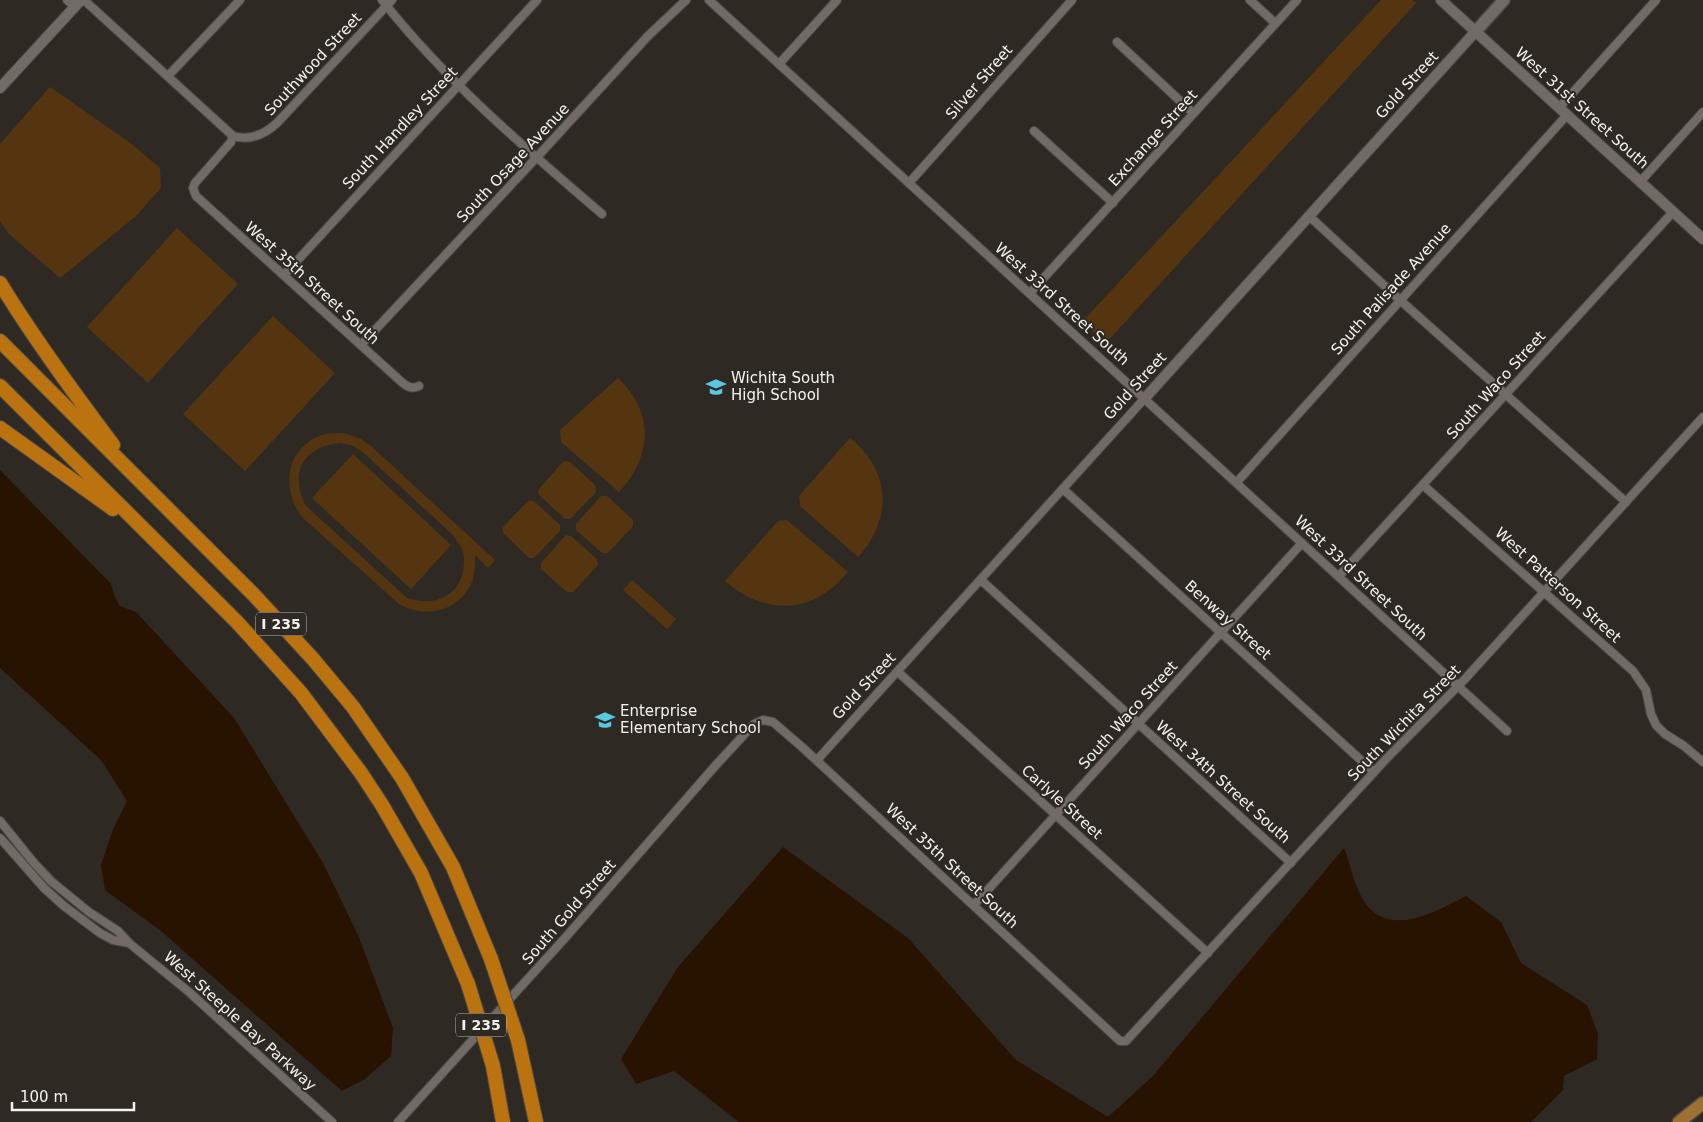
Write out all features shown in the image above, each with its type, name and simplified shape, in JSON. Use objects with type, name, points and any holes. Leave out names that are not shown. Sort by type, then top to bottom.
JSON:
[{"type":"highway","points":[[0,283],[55,366],[141,483]]},
{"type":"highway","name":"I 235","points":[[0,341],[254,596],[353,706],[402,778],[453,867],[491,959],[518,1040],[536,1122]]},
{"type":"highway","name":"I 235","points":[[0,386],[237,622],[301,693],[361,773],[382,805],[421,873],[468,984],[493,1066],[503,1122]]},
{"type":"highway","points":[[0,428],[147,533]]},
{"type":"main road","points":[[1476,31],[1504,0]]},
{"type":"main road","points":[[1679,1122],[1703,1104]]},
{"type":"street","points":[[168,76],[240,0]]},
{"type":"street","name":"South Handley Street","points":[[284,275],[537,0]]},
{"type":"street","name":"South Osage Avenue","points":[[361,345],[639,46],[686,0]]},
{"type":"street","name":"West 33rd Street South","points":[[709,0],[1508,731]]},
{"type":"street","points":[[779,64],[837,0]]},
{"type":"street","name":"Silver Street","points":[[909,182],[1072,0]]},
{"type":"street","points":[[1250,0],[1275,23]]},
{"type":"street","name":"Exchange Street","points":[[1030,293],[1297,0]]},
{"type":"street","name":"West 31st Street South","points":[[1441,0],[1703,239]]},
{"type":"street","name":"South Palisade Avenue","points":[[1237,482],[1400,300],[1656,0]]},
{"type":"street","points":[[0,88],[77,2],[168,76],[233,136]]},
{"type":"street","points":[[387,2],[398,20],[459,84],[537,157],[602,214]]},
{"type":"street","name":"Southwood Street","points":[[233,136],[246,138],[258,136],[274,126],[387,2]]},
{"type":"street","name":"Gold Street","points":[[816,760],[898,672],[1476,31]]},
{"type":"street","points":[[1116,42],[1194,113]]},
{"type":"street","points":[[1640,182],[1703,112]]},
{"type":"street","points":[[1034,131],[1113,203]]},
{"type":"street","name":"West 35th Street South","points":[[233,136],[231,142],[195,183],[193,188],[196,196],[409,388],[419,386]]},
{"type":"street","name":"South Waco Street","points":[[1339,576],[1673,212]]},
{"type":"street","points":[[1309,216],[1626,502]]},
{"type":"street","name":"South Wichita Street","points":[[1120,1041],[1129,1040],[1374,772],[1459,686],[1703,417]]},
{"type":"street","name":"West Patterson Street","points":[[1423,485],[1636,674],[1646,690],[1653,720],[1665,734],[1684,746],[1703,762]]},
{"type":"street","name":"Benway Street","points":[[1063,489],[1374,772]]},
{"type":"street","name":"South Waco Street","points":[[974,905],[1302,543]]},
{"type":"street","name":"West 34th Street South","points":[[981,580],[1291,863]]},
{"type":"street","name":"Carlyle Street","points":[[898,672],[1208,953]]},
{"type":"street","name":"West 35th Street South","points":[[760,720],[772,722],[816,760],[1120,1041]]},
{"type":"street","name":"South Gold Street","points":[[398,1122],[565,938],[716,766],[754,724],[760,720]]},
{"type":"street","name":"West Steeple Bay Parkway","points":[[0,822],[51,881],[89,912],[118,931],[129,943],[189,992],[332,1122]]},
{"type":"street","name":"West Steeple Bay Parkway","points":[[0,838],[44,888],[64,906],[113,940],[129,943]]},
{"type":"shaded area","points":[[1381,0],[1412,0],[1416,3],[1106,343],[1082,322]]},
{"type":"shaded area","points":[[50,87],[129,142],[160,168],[161,188],[136,216],[60,278],[9,234],[0,221],[0,144]]},
{"type":"shaded area","points":[[177,228],[238,284],[148,383],[87,327]]},
{"type":"shaded area","points":[[273,316],[335,373],[245,471],[183,414]]},
{"type":"shaded area","points":[[618,378],[630,391],[638,406],[643,420],[645,435],[638,464],[619,492],[561,442],[560,430]]},
{"type":"shaded area","points":[[344,433],[361,439],[372,447],[495,560],[488,568],[475,555],[472,582],[464,595],[456,602],[448,607],[428,612],[418,611],[399,604],[302,517],[295,505],[289,481],[295,458],[302,448],[312,440],[325,434]],"holes":[[[341,443],[354,446],[454,536],[463,552],[464,566],[460,581],[449,594],[442,598],[425,601],[407,598],[306,506],[301,494],[299,472],[309,455],[317,449],[328,445]]]},
{"type":"shaded area","points":[[850,438],[864,451],[873,465],[880,480],[882,496],[882,511],[877,527],[858,557],[800,506],[799,496]]},
{"type":"shaded area","points":[[353,454],[451,545],[411,589],[312,498]]},
{"type":"shaded area","points":[[564,461],[570,462],[595,485],[596,492],[570,519],[565,519],[539,495],[538,490]]},
{"type":"shaded area","points":[[0,470],[111,584],[120,606],[136,612],[234,718],[323,863],[358,935],[393,1028],[391,1056],[365,1079],[342,1091],[161,931],[105,890],[101,865],[113,829],[127,801],[101,760],[0,668]]},
{"type":"shaded area","points":[[601,496],[607,496],[633,520],[633,526],[608,553],[602,553],[576,530],[576,524]]},
{"type":"shaded area","points":[[528,501],[534,501],[560,525],[560,531],[534,558],[529,558],[503,533],[502,528]]},
{"type":"shaded area","points":[[787,520],[848,572],[828,591],[815,599],[802,604],[788,606],[762,602],[749,597],[725,581],[778,521]]},
{"type":"shaded area","points":[[566,535],[571,536],[597,559],[598,565],[573,592],[567,592],[541,569],[541,563]]},
{"type":"shaded area","points":[[632,580],[676,619],[667,629],[623,590]]},
{"type":"shaded area","points":[[783,847],[908,938],[1016,1060],[1108,1117],[1153,1076],[1344,848],[1361,896],[1371,910],[1383,917],[1396,920],[1410,919],[1425,915],[1466,896],[1501,922],[1521,963],[1587,1005],[1598,1034],[1597,1059],[1564,1076],[1563,1090],[1531,1122],[739,1122],[674,1071],[636,1084],[621,1059],[678,967]]},
{"type":"place","name":"Wichita South High School","points":[[716,387]]},
{"type":"place","name":"Enterprise Elementary School","points":[[605,720]]}]
